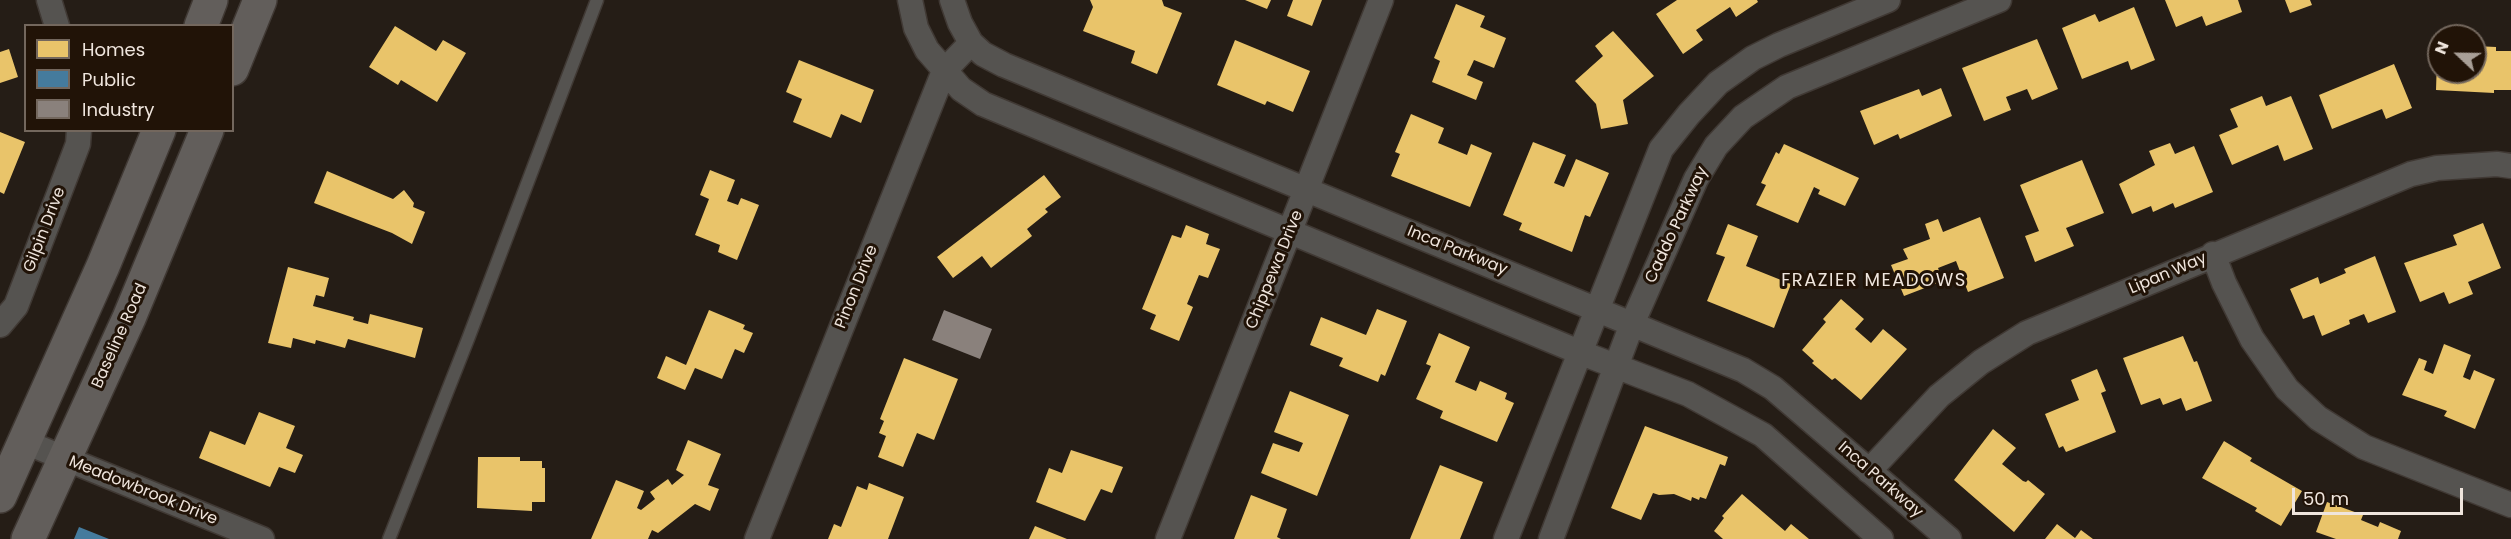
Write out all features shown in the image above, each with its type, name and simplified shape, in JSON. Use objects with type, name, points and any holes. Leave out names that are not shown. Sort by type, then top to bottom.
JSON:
[{"type":"main road","points":[[202,24],[211,0]]},
{"type":"main road","points":[[234,64],[260,0]]},
{"type":"main road","points":[[0,496],[103,266],[158,132]]},
{"type":"main road","name":"Baseline Road","points":[[28,539],[129,318],[206,132]]},
{"type":"street","points":[[49,0],[56,24]]},
{"type":"street","points":[[910,0],[916,28],[927,50],[961,89],[983,104],[1579,352],[1688,394],[1763,435],[1881,539]]},
{"type":"street","name":"Inca Parkway","points":[[952,0],[960,23],[971,43],[983,54],[1004,65],[1723,361],[1773,388],[1948,539]]},
{"type":"street","name":"Chippewa Drive","points":[[1168,539],[1308,190],[1381,0]]},
{"type":"street","points":[[1506,539],[1661,149],[1718,83],[1753,58],[1888,0]]},
{"type":"street","name":"Caddo Parkway","points":[[1551,539],[1632,324],[1695,179],[1716,146],[1743,117],[1787,87],[1999,0]]},
{"type":"street","name":"Pinon Drive","points":[[757,539],[944,71],[971,43]]},
{"type":"street","name":"Gilpin Drive","points":[[0,325],[16,306],[78,144],[79,132]]},
{"type":"street","name":"Lipan Way","points":[[1869,471],[1939,396],[1981,362],[2027,333],[2213,254],[2411,174],[2438,168],[2497,164],[2511,166]]},
{"type":"street","points":[[2213,254],[2224,283],[2252,339],[2288,390],[2318,418],[2364,447],[2511,505]]},
{"type":"street","name":"Meadowbrook Drive","points":[[25,442],[262,539]]},
{"type":"lane","points":[[389,539],[597,0]]},
{"type":"building: Homes","points":[[1090,0],[1162,0],[1164,6],[1182,13],[1157,74],[1131,63],[1135,51],[1083,31],[1093,7]]},
{"type":"building: Homes","points":[[1245,0],[1271,0],[1267,9]]},
{"type":"building: Homes","points":[[1293,0],[1322,0],[1312,26],[1287,16]]},
{"type":"building: Homes","points":[[1677,0],[1757,0],[1758,2],[1736,17],[1730,7],[1696,30],[1703,40],[1683,54],[1656,14]]},
{"type":"building: Homes","points":[[2165,0],[2238,0],[2242,12],[2206,26],[2202,16],[2176,27]]},
{"type":"building: Homes","points":[[2285,0],[2310,0],[2312,5],[2290,13]]},
{"type":"building: Homes","points":[[1456,4],[1485,16],[1480,27],[1506,38],[1494,68],[1474,60],[1467,75],[1483,82],[1476,100],[1432,82],[1440,61],[1434,58]]},
{"type":"building: Homes","points":[[2134,7],[2155,60],[2131,70],[2128,61],[2082,79],[2062,28],[2095,14],[2099,22]]},
{"type":"building: Homes","points":[[395,26],[436,51],[443,40],[466,53],[437,102],[401,80],[398,85],[369,67]]},
{"type":"building: Homes","points":[[1613,31],[1654,76],[1623,100],[1628,124],[1601,129],[1596,104],[1575,81],[1603,56],[1595,46]]},
{"type":"building: Homes","points":[[2037,39],[2058,89],[2032,100],[2027,89],[2006,97],[2011,110],[1984,121],[1962,68]]},
{"type":"building: Homes","points":[[1235,40],[1310,71],[1293,112],[1267,101],[1265,105],[1217,85]]},
{"type":"building: Homes","points":[[2487,47],[2496,47],[2496,51],[2511,51],[2511,90],[2494,90],[2494,93],[2436,90],[2436,84],[2487,84]]},
{"type":"building: Homes","points":[[9,49],[18,77],[0,83],[0,52]]},
{"type":"building: Homes","points":[[799,60],[874,90],[861,123],[841,114],[831,138],[793,122],[802,99],[786,92]]},
{"type":"building: Homes","points":[[2394,64],[2412,108],[2386,119],[2382,109],[2332,129],[2319,95]]},
{"type":"building: Homes","points":[[1941,88],[1952,116],[1900,139],[1898,134],[1874,145],[1860,111],[1919,89],[1922,96]]},
{"type":"building: Homes","points":[[2262,96],[2266,106],[2291,96],[2313,149],[2284,161],[2278,145],[2232,165],[2219,135],[2238,127],[2230,109]]},
{"type":"building: Homes","points":[[1411,114],[1444,128],[1438,143],[1467,155],[1471,144],[1492,153],[1470,207],[1391,176],[1400,154],[1395,152]]},
{"type":"building: Homes","points":[[0,132],[25,142],[4,194],[0,192]]},
{"type":"building: Homes","points":[[1533,142],[1566,155],[1554,183],[1564,187],[1576,159],[1609,173],[1590,217],[1585,215],[1572,252],[1519,230],[1522,223],[1503,215]]},
{"type":"building: Homes","points":[[2170,143],[2175,154],[2194,146],[2213,192],[2175,208],[2173,203],[2153,212],[2151,206],[2132,214],[2119,184],[2155,165],[2149,151]]},
{"type":"building: Homes","points":[[1784,144],[1859,178],[1845,206],[1818,194],[1820,190],[1814,187],[1798,223],[1756,205],[1766,185],[1761,183],[1776,152],[1779,154]]},
{"type":"building: Homes","points":[[2082,160],[2104,213],[2066,228],[2074,246],[2035,262],[2025,236],[2039,231],[2020,185]]},
{"type":"building: Homes","points":[[710,170],[735,180],[727,201],[738,205],[741,198],[759,205],[737,260],[718,252],[720,245],[695,235],[709,199],[700,195]]},
{"type":"building: Homes","points":[[327,171],[393,199],[404,190],[414,203],[413,207],[425,212],[412,244],[392,233],[314,203]]},
{"type":"building: Homes","points":[[1044,175],[1061,197],[1045,209],[1048,212],[1027,229],[1032,236],[991,268],[982,256],[953,278],[937,257]]},
{"type":"building: Homes","points":[[1980,217],[2004,278],[1968,292],[1956,261],[1938,268],[1943,281],[1904,296],[1891,265],[1908,259],[1903,249],[1930,239],[1925,224],[1938,219],[1943,232]]},
{"type":"building: Homes","points":[[2483,223],[2501,268],[2468,282],[2473,294],[2449,304],[2444,292],[2420,302],[2404,263],[2457,245],[2453,235]]},
{"type":"building: Homes","points":[[1728,224],[1758,236],[1746,266],[1791,284],[1774,328],[1707,301],[1725,257],[1716,254]]},
{"type":"building: Homes","points":[[1186,225],[1209,234],[1206,244],[1220,249],[1208,278],[1199,275],[1187,304],[1193,307],[1179,341],[1150,329],[1156,315],[1142,309],[1172,235],[1181,238]]},
{"type":"building: Homes","points":[[2375,256],[2396,312],[2368,323],[2364,314],[2349,320],[2350,324],[2322,336],[2314,315],[2303,319],[2290,289],[2318,277],[2320,284],[2346,273],[2344,269]]},
{"type":"building: Homes","points":[[288,267],[329,278],[324,297],[316,295],[313,306],[354,317],[353,320],[368,324],[370,314],[423,328],[415,358],[348,339],[345,348],[316,340],[315,344],[293,338],[291,348],[268,343]]},
{"type":"building: Homes","points":[[1841,299],[1864,319],[1855,329],[1871,343],[1883,329],[1907,349],[1861,400],[1835,378],[1832,380],[1812,363],[1814,361],[1802,350],[1826,322],[1823,319]]},
{"type":"building: Homes","points":[[1377,309],[1407,321],[1385,376],[1381,374],[1378,382],[1339,366],[1343,358],[1310,345],[1321,317],[1366,335]]},
{"type":"building: Homes","points":[[709,310],[745,325],[743,329],[753,333],[744,353],[735,349],[722,379],[695,368],[685,390],[657,378],[666,356],[686,365]]},
{"type":"building: Homes","points":[[1439,333],[1470,347],[1455,382],[1476,391],[1480,381],[1507,393],[1505,399],[1514,403],[1497,442],[1440,418],[1443,411],[1416,399],[1431,366],[1426,364]]},
{"type":"building: Homes","points":[[2183,336],[2194,362],[2197,361],[2212,401],[2186,411],[2181,398],[2163,405],[2160,398],[2141,405],[2123,358]]},
{"type":"building: Homes","points":[[2444,344],[2471,355],[2463,377],[2470,380],[2474,370],[2495,379],[2475,429],[2444,416],[2447,411],[2402,395],[2419,358],[2427,361],[2424,370],[2433,374]]},
{"type":"building: Homes","points":[[904,358],[958,379],[934,440],[917,433],[903,467],[878,457],[886,436],[879,433],[884,421],[880,419]]},
{"type":"building: Homes","points":[[2097,369],[2106,391],[2101,393],[2116,432],[2066,452],[2063,446],[2059,448],[2045,414],[2079,400],[2071,380]]},
{"type":"building: Homes","points":[[1290,391],[1349,415],[1317,496],[1261,473],[1273,443],[1299,452],[1303,443],[1274,432]]},
{"type":"building: Homes","points":[[259,412],[295,426],[286,448],[303,455],[295,473],[279,467],[270,487],[199,458],[210,431],[245,445]]},
{"type":"building: Homes","points":[[1645,426],[1728,457],[1725,466],[1720,464],[1706,499],[1700,497],[1699,500],[1692,497],[1691,501],[1674,494],[1653,493],[1641,520],[1611,508]]},
{"type":"building: Homes","points":[[1993,429],[2016,448],[2002,464],[2023,481],[2028,480],[2045,494],[2014,532],[1954,480]]},
{"type":"building: Homes","points":[[688,440],[721,454],[708,485],[719,489],[710,511],[695,504],[658,533],[652,530],[648,539],[591,539],[616,480],[644,491],[637,508],[641,510],[655,499],[650,492],[668,479],[672,485],[684,475],[676,470]]},
{"type":"building: Homes","points":[[2224,441],[2252,458],[2250,461],[2302,491],[2281,526],[2255,511],[2257,508],[2202,478]]},
{"type":"building: Homes","points":[[1071,450],[1123,467],[1112,493],[1101,489],[1085,521],[1036,502],[1049,468],[1062,473]]},
{"type":"building: Homes","points":[[478,457],[520,457],[520,461],[542,461],[542,468],[545,468],[545,502],[532,502],[532,511],[477,508]]},
{"type":"building: Homes","points":[[1440,465],[1483,482],[1460,539],[1410,539]]},
{"type":"building: Homes","points":[[869,483],[904,497],[888,539],[828,539],[834,524],[841,527],[857,486],[867,490]]},
{"type":"building: Homes","points":[[1742,494],[1785,531],[1791,524],[1809,539],[1723,539],[1714,531],[1724,518],[1722,516]]},
{"type":"building: Homes","points":[[1251,495],[1287,509],[1277,537],[1281,539],[1234,539]]},
{"type":"building: Homes","points":[[2327,502],[2363,515],[2361,520],[2378,527],[2380,522],[2401,531],[2398,539],[2336,539],[2316,532]]},
{"type":"building: Homes","points":[[2057,524],[2075,538],[2081,530],[2093,539],[2045,539]]},
{"type":"building: Homes","points":[[1035,526],[1067,539],[1029,539]]},
{"type":"building: Public","points":[[79,527],[109,539],[74,539]]},
{"type":"building: Industry","points":[[944,310],[992,329],[980,359],[932,340]]},
{"type":"district","name":"FRAZIER MEADOWS","points":[[1874,281]]}]
